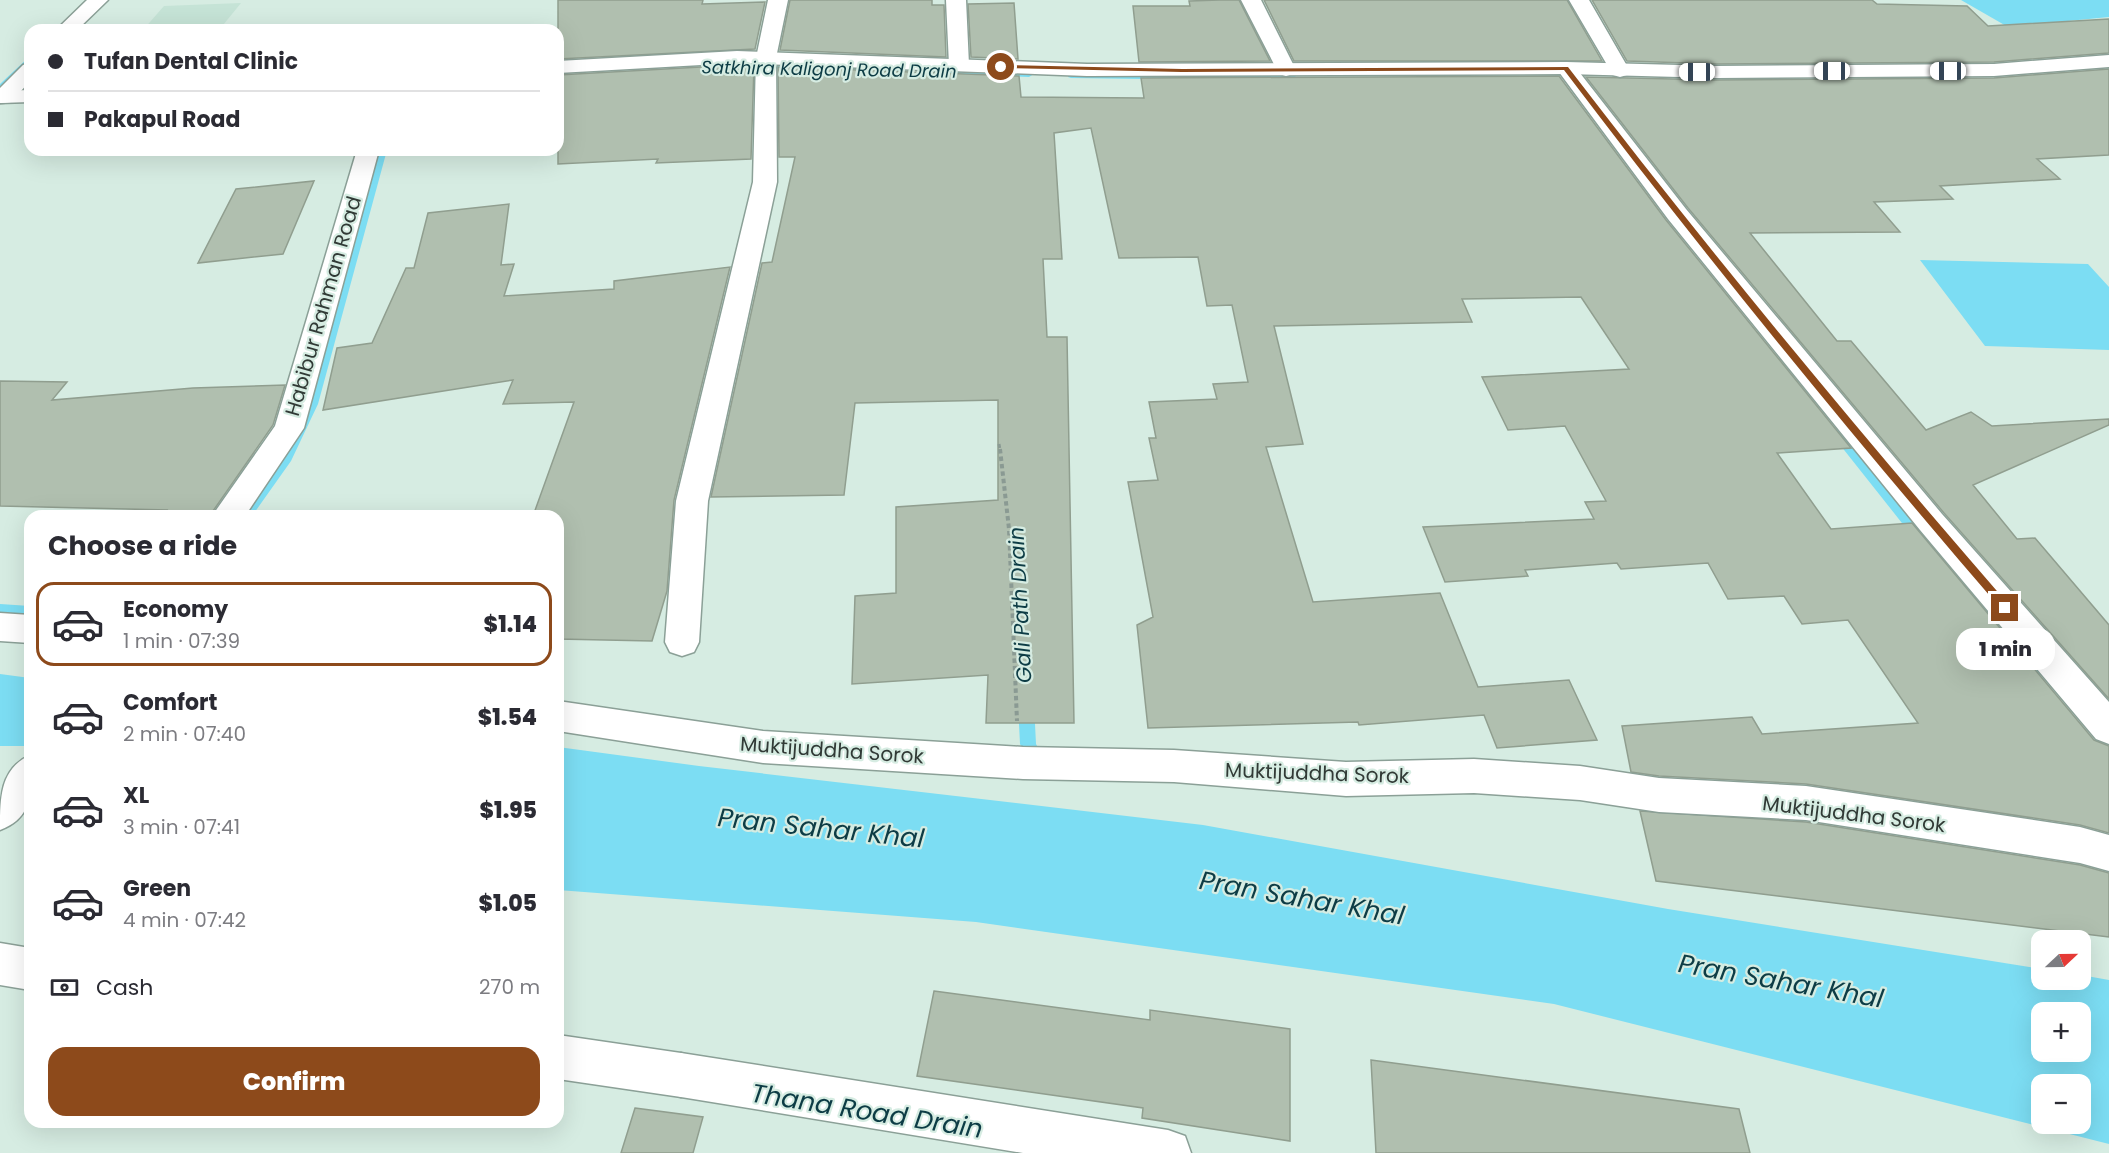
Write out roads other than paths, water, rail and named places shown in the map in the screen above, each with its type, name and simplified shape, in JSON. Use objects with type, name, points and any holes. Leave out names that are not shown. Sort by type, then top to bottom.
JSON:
[{"type":"main road","points":[[72,24],[98,0]]},
{"type":"main road","points":[[682,642],[692,501],[765,182],[766,58],[778,0]]},
{"type":"main road","points":[[956,0],[959,65]]},
{"type":"main road","points":[[1251,0],[1286,70]]},
{"type":"main road","points":[[1579,0],[1620,71]]},
{"type":"main road","points":[[564,67],[737,57],[1087,70],[1566,68],[1620,71],[1994,70],[2109,61]]},
{"type":"main road","points":[[1566,68],[1684,223],[1931,522],[2109,728]]},
{"type":"main road","points":[[2,97],[24,75]]},
{"type":"main road","points":[[2,97],[24,96]]},
{"type":"main road","name":"Habibur Rahman Road","points":[[232,510],[289,428],[366,156]]},
{"type":"main road","points":[[0,627],[24,629]]},
{"type":"main road","name":"Muktijuddha Sorok","points":[[564,717],[763,747],[1023,763],[1174,766],[1346,779],[1474,776],[1580,783],[1659,795],[1806,803],[2080,845],[2109,854]]},
{"type":"main road","points":[[0,813],[24,780]]},
{"type":"main road","points":[[0,964],[24,968]]},
{"type":"main road","points":[[564,1058],[1168,1153]]},
{"type":"water","points":[[1961,0],[2109,0],[2109,17],[2008,27]]},
{"type":"water","points":[[1920,260],[2088,264],[2109,287],[2109,350],[1985,346]]},
{"type":"water","points":[[0,674],[24,677],[24,746],[0,746]]},
{"type":"water","name":"Pran Sahar Khal","points":[[564,748],[699,766],[1203,825],[1668,909],[2031,967],[2031,990],[2091,990],[2091,977],[2109,980],[2109,1144],[2069,1134],[2091,1134],[2091,1074],[2031,1074],[2031,1124],[1554,1004],[976,922],[564,890]]},
{"type":"waterway","name":"Satkhira Kaligonj Road Drain","points":[[702,64],[897,69]]},
{"type":"waterway","points":[[0,90],[24,65]]},
{"type":"waterway","name":"Satkhira Kaligonj Road Drain","points":[[921,70],[1029,74]]},
{"type":"waterway","name":"Satkhira Kaligonj Road Drain","points":[[1071,75],[1293,78]]},
{"type":"waterway","points":[[248,510],[284,461],[311,404],[380,156]]},
{"type":"waterway","points":[[1838,433],[1922,538]]},
{"type":"waterway","points":[[1971,595],[2035,670]]},
{"type":"waterway","points":[[0,610],[24,612]]},
{"type":"waterway","name":"Gali Path Drain","points":[[1026,704],[1028,744],[1038,764]]},
{"type":"water label","name":"Thana Road Drain","points":[[867,1111]]}]
